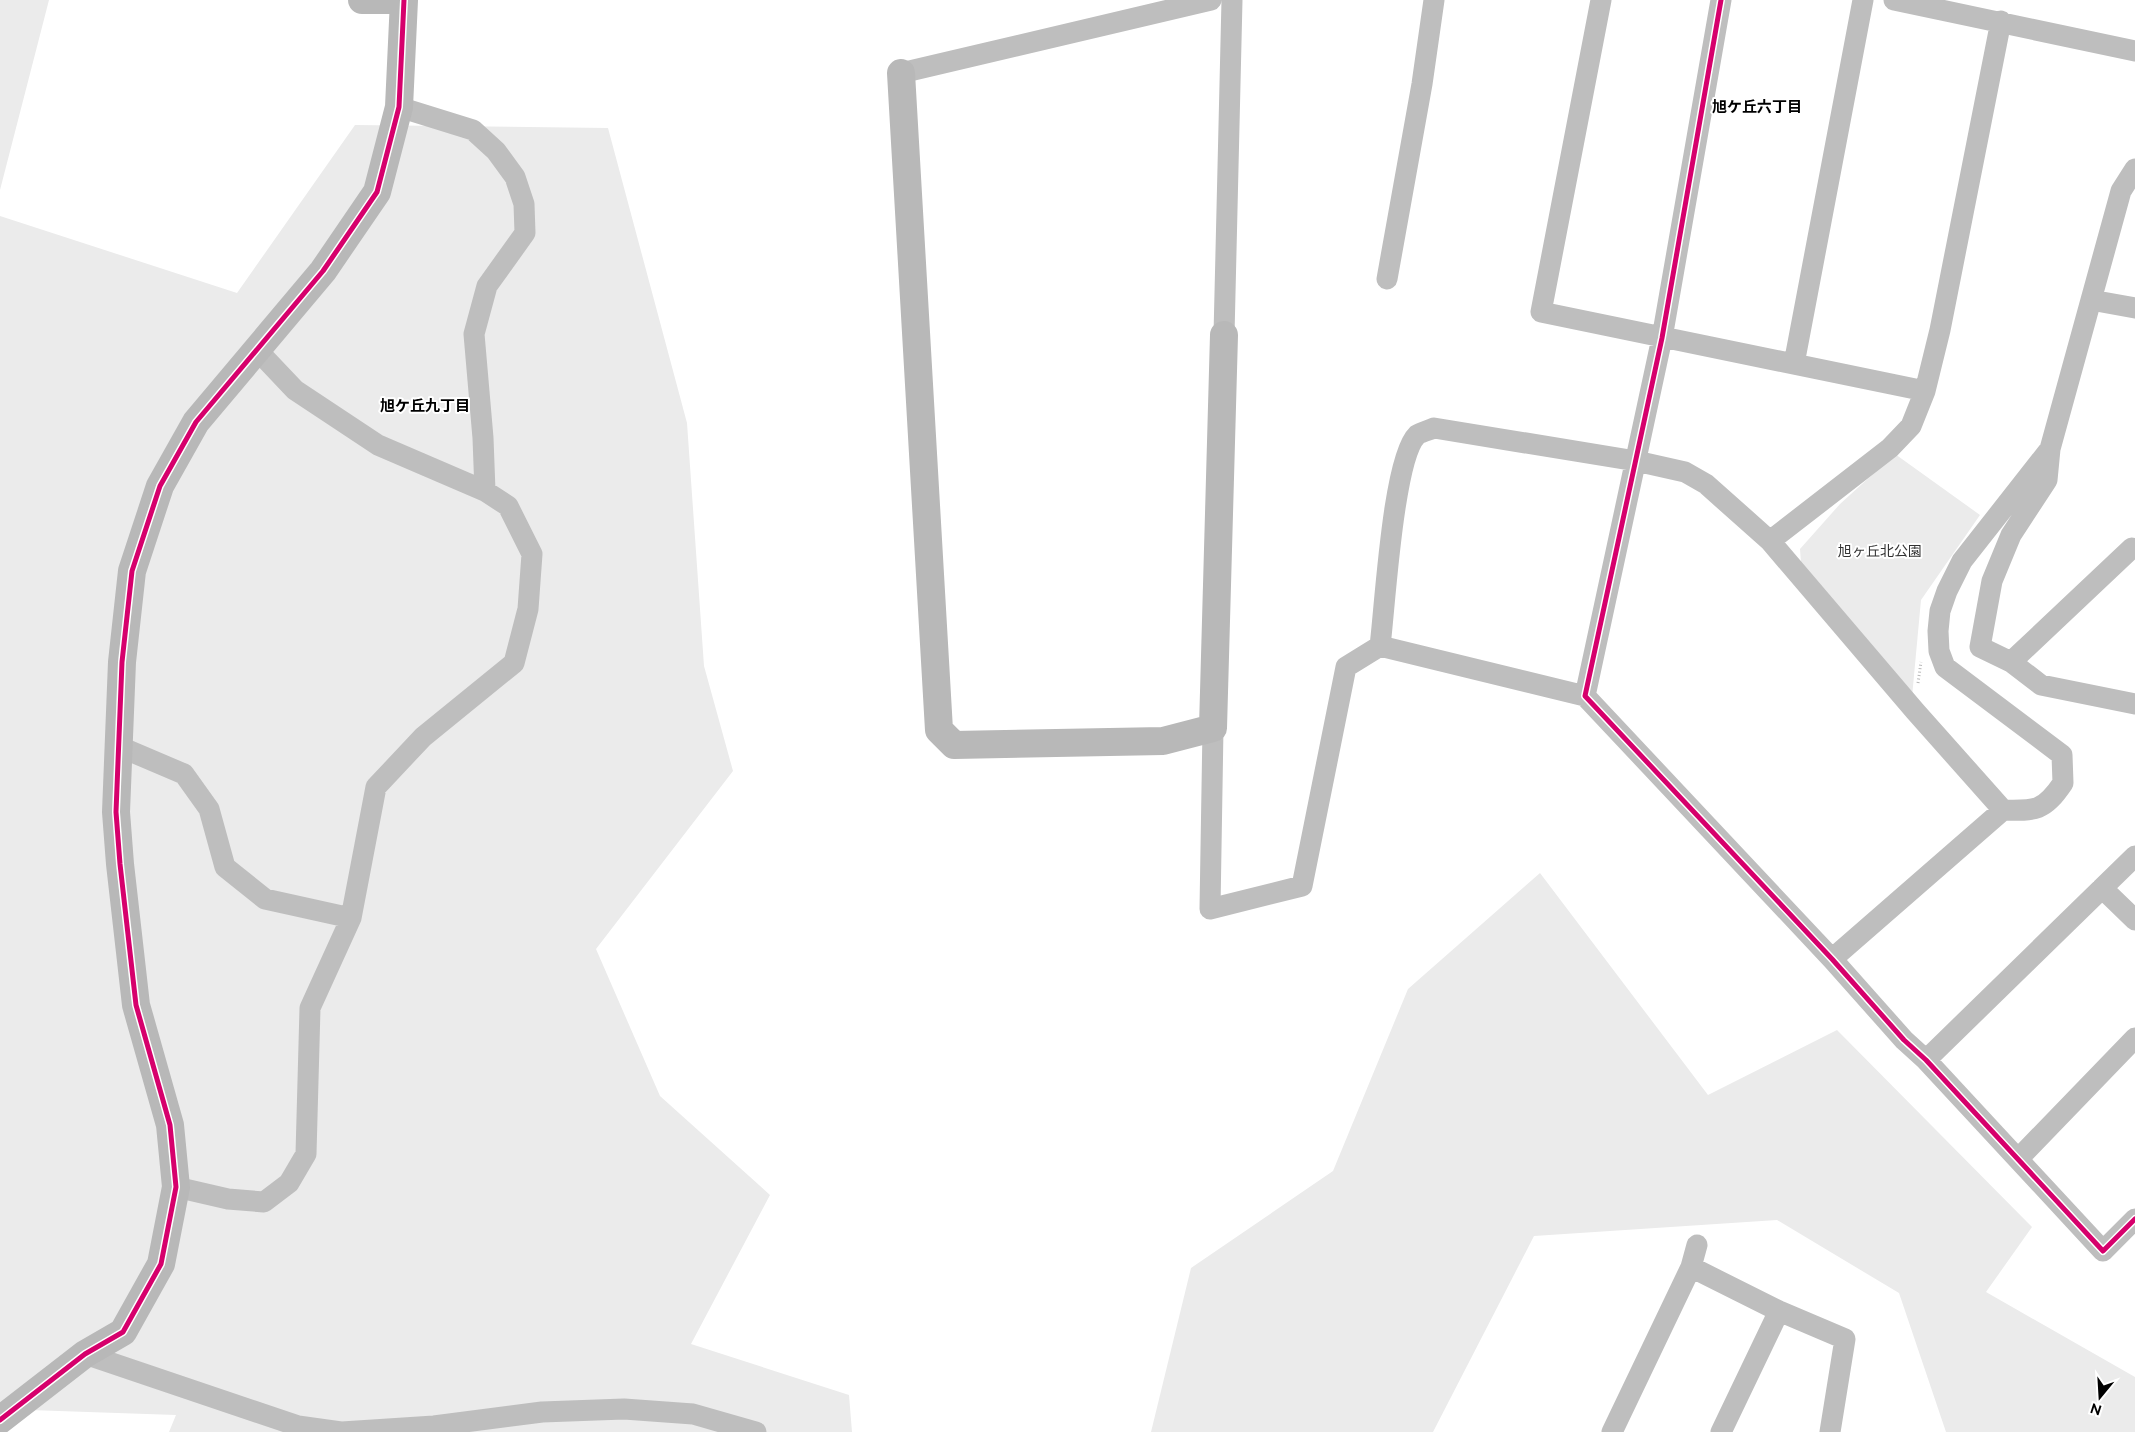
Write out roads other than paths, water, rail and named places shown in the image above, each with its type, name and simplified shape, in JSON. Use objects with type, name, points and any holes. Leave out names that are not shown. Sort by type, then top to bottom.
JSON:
[{"type":"street","points":[[362,0],[392,0]]},
{"type":"street","points":[[0,1420],[84,1354],[123,1332],[161,1264],[176,1187],[170,1125],[136,1006],[116,812],[122,662],[132,571],[160,486],[196,422],[258,351],[322,271],[377,192],[399,107],[404,0]]},
{"type":"street","points":[[1210,0],[901,72],[940,730],[954,745],[1163,741],[1213,728]]},
{"type":"street","points":[[1232,0],[1210,910],[1302,886],[1346,667],[1380,646],[1585,696],[1832,959],[1904,1040],[1926,1060],[2103,1251],[2135,1219]]},
{"type":"street","points":[[1387,279],[1422,84],[1434,0]]},
{"type":"street","points":[[1601,0],[1541,312],[1925,392]]},
{"type":"street","points":[[1585,696],[1662,338],[1721,0]]},
{"type":"street","points":[[1794,364],[1863,0]]},
{"type":"street","points":[[1894,0],[2001,21],[2135,51]]},
{"type":"street","points":[[1770,541],[1890,448],[1911,426],[1925,392],[1940,330],[2001,21]]},
{"type":"street","points":[[399,107],[473,130],[496,151],[515,177],[524,204],[525,233],[487,286],[474,334],[484,438],[485,491]]},
{"type":"street","points":[[2135,169],[2121,191],[2050,449],[2047,480],[2011,535],[1992,582],[1980,647],[2011,662],[2041,685],[2135,704]]},
{"type":"street","points":[[2091,300],[2135,308]]},
{"type":"street","points":[[176,1187],[228,1199],[264,1202],[289,1183],[306,1154],[310,1008],[351,918],[376,787],[423,737],[514,663],[528,609],[532,554],[508,506],[485,491],[378,446],[295,390],[258,351]]},
{"type":"street","points":[[1380,646],[1396,506],[1404,460],[1417,435],[1434,428],[1636,461],[1685,472],[1706,484],[1770,541],[1915,711],[2003,810]]},
{"type":"street","points":[[1832,959],[2003,810],[2024,811],[2042,808],[2063,783],[2062,755],[1945,667],[1939,651],[1940,611],[1962,561],[2050,449]]},
{"type":"street","points":[[2011,662],[2132,548],[2135,549]]},
{"type":"street","points":[[118,746],[184,774],[209,809],[225,867],[265,898],[351,918]]},
{"type":"street","points":[[1926,1060],[2135,856]]},
{"type":"street","points":[[2102,888],[2135,920]]},
{"type":"street","points":[[2018,1159],[2135,1038]]},
{"type":"street","points":[[1612,1432],[1691,1267],[1697,1245]]},
{"type":"street","points":[[1691,1267],[1779,1311],[1845,1339],[1830,1432]]},
{"type":"street","points":[[1721,1432],[1779,1311]]},
{"type":"street","points":[[84,1354],[298,1426],[341,1432],[434,1426],[542,1412],[624,1409],[694,1414],[756,1432]]},
{"type":"street","points":[[0,1401],[45,1384]]},
{"type":"district","name":"旭ケ丘六丁目","points":[[1757,107]]},
{"type":"district","name":"旭ケ丘九丁目","points":[[425,406]]},
{"type":"park label","name":"旭ヶ丘北公園","points":[[1880,551]]}]
